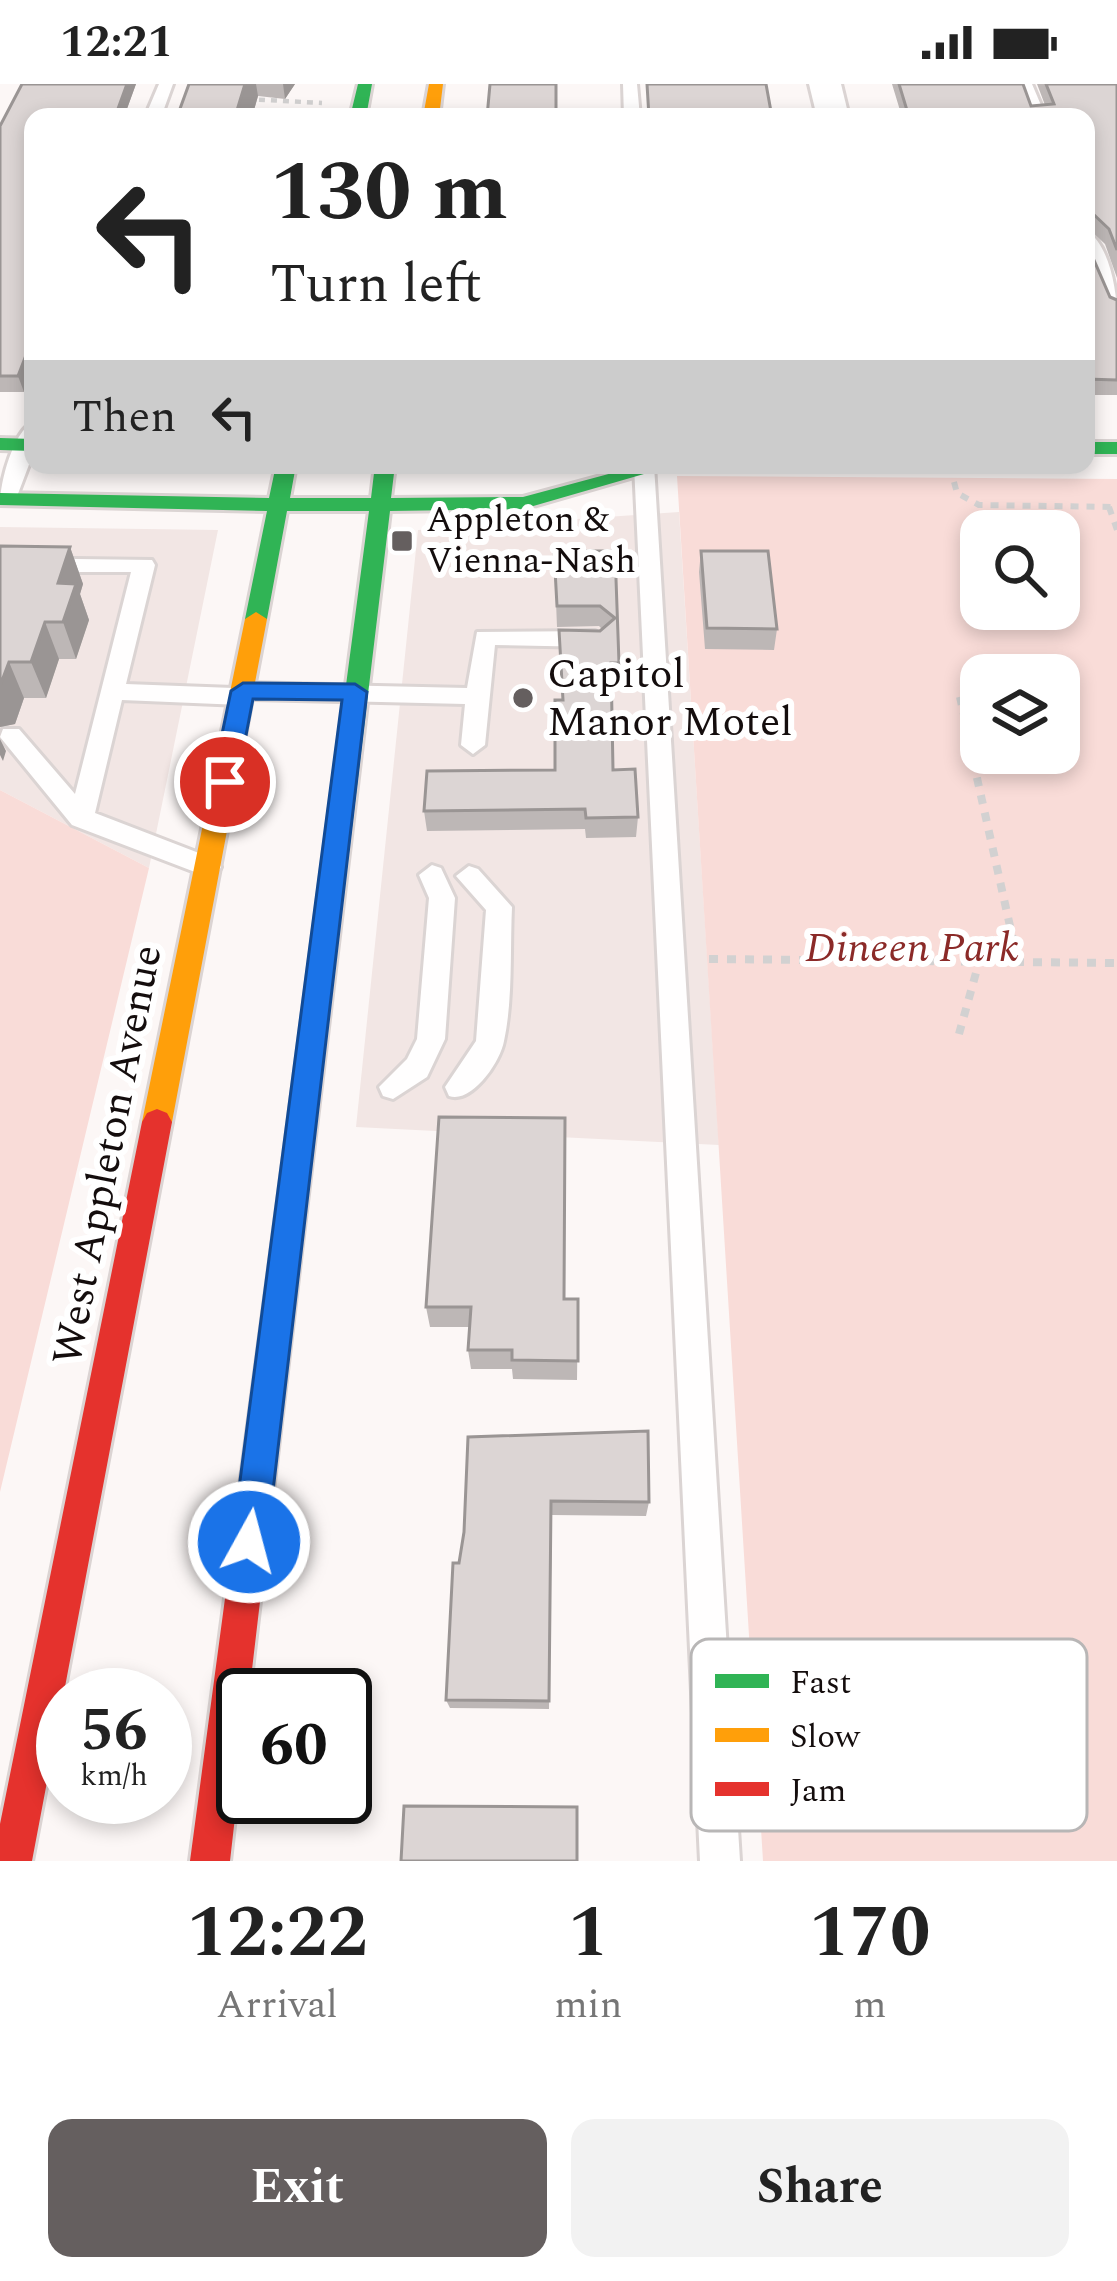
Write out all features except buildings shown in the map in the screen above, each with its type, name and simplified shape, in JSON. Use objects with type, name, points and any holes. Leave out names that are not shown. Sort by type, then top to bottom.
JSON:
[{"type":"main road","name":"West Appleton Avenue","points":[[12,1861],[285,474]]},
{"type":"main road","points":[[210,1861],[383,474]]},
{"type":"main road","points":[[3,499],[378,506],[523,502],[625,474]]},
{"type":"lane","points":[[1095,257],[1117,311]]},
{"type":"lane","points":[[3,499],[23,440]]},
{"type":"lane","points":[[651,474],[671,959],[709,1639]]},
{"type":"lane","points":[[0,566],[144,565],[81,818]]},
{"type":"lane","points":[[473,745],[485,637],[599,639]]},
{"type":"lane","points":[[111,691],[477,696]]},
{"type":"lane","points":[[11,735],[81,818],[208,867]]},
{"type":"lane","points":[[393,1087],[417,1068],[431,1039],[442,898],[432,875]]},
{"type":"lane","points":[[459,1088],[490,1044],[499,908],[470,876]]},
{"type":"lane","points":[[719,1831],[721,1861]]},
{"type":"path","points":[[165,87],[323,103]]},
{"type":"path","points":[[954,482],[957,493],[979,506],[1113,507],[1117,530]]},
{"type":"path","points":[[959,697],[1018,962]]},
{"type":"path","points":[[671,959],[1117,963]]},
{"type":"path","points":[[959,1034],[979,962]]},
{"type":"shaded area","points":[[679,512],[719,1145],[356,1127],[418,530]]},
{"type":"shaded area","points":[[0,527],[218,530],[149,868],[0,790]]},
{"type":"green space","name":"Dineen Park","points":[[677,476],[1117,479],[1117,1861],[763,1861],[761,1831],[1087,1831],[1087,1639],[749,1639]]},
{"type":"green space","points":[[0,790],[149,868],[0,1492]]},
{"type":"traffic: fast","points":[[360,108],[365,84]]},
{"type":"traffic: fast","points":[[0,444],[24,445]]},
{"type":"traffic: fast","points":[[1095,448],[1117,448]]},
{"type":"traffic: fast","points":[[256,619],[284,474]]},
{"type":"traffic: fast","points":[[285,1261],[384,474]]},
{"type":"traffic: fast","points":[[0,499],[280,505],[523,503],[631,474]]},
{"type":"traffic: slow","points":[[432,108],[436,84]]},
{"type":"traffic: slow","points":[[157,1122],[256,619]]},
{"type":"traffic: jam","points":[[12,1861],[157,1122]]},
{"type":"traffic: jam","points":[[210,1861],[285,1261]]},
{"type":"place","name":"Appleton & Vienna-Nash","points":[[402,541]]},
{"type":"place","name":"Capitol Manor Motel","points":[[523,698]]},
{"type":"route","points":[[225,782],[243,691],[355,692],[249,1542]]}]
